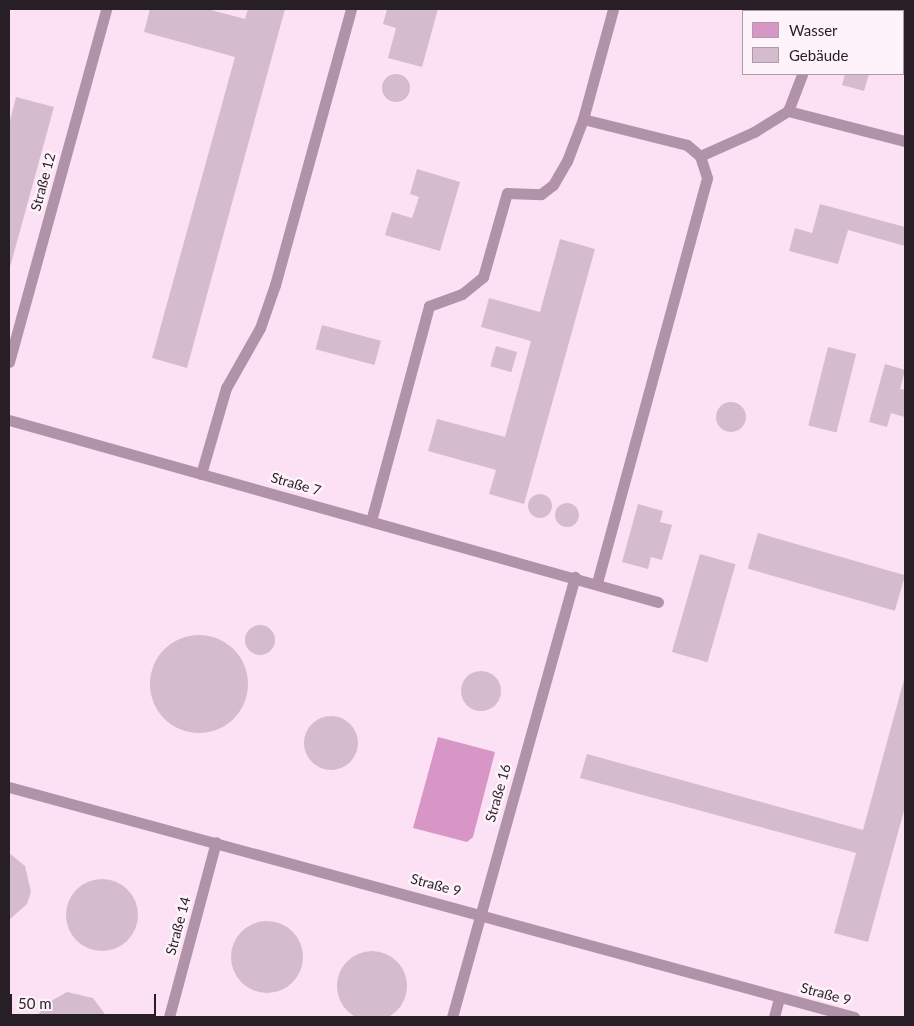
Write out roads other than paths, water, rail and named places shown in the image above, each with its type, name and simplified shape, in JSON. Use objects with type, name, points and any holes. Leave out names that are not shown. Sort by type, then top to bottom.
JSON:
[{"type":"lane","name":"Straße 12","points":[[9,362],[106,9]]},
{"type":"lane","points":[[201,474],[226,388],[260,328],[275,285],[351,9]]},
{"type":"lane","points":[[371,520],[429,306],[475,286],[483,277],[507,193],[541,194],[553,185],[567,161],[583,119],[613,9]]},
{"type":"lane","points":[[700,156],[754,132],[788,111],[802,75]]},
{"type":"lane","points":[[788,111],[905,141]]},
{"type":"lane","points":[[583,119],[686,145],[700,156],[707,178],[597,584]]},
{"type":"lane","name":"Straße 7","points":[[10,423],[371,520],[658,602]]},
{"type":"lane","name":"Straße 16","points":[[452,1017],[575,578]]},
{"type":"lane","name":"Straße 9","points":[[14,788],[496,916],[779,998],[854,1017]]},
{"type":"lane","name":"Straße 14","points":[[169,1017],[216,842]]},
{"type":"lane","points":[[774,1017],[779,998]]},
{"type":"water","points":[[438,737],[495,752],[473,837],[467,842],[413,828]]}]
